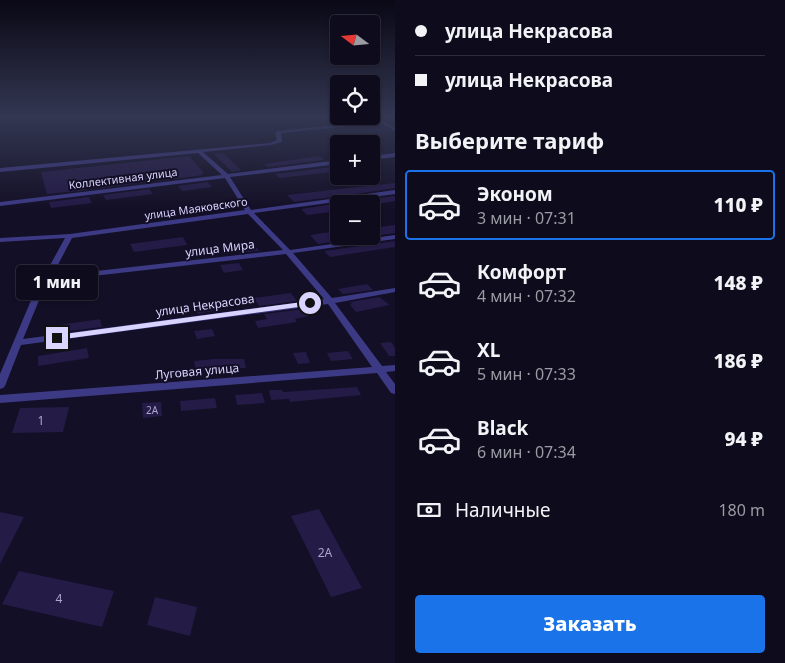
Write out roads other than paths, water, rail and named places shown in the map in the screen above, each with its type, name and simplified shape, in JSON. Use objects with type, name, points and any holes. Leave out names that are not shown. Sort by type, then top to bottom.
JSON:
[{"type":"street","points":[[0,170],[232,147]]},
{"type":"street","points":[[199,151],[226,175],[249,211],[288,252],[330,301],[395,391]]},
{"type":"street","points":[[380,157],[395,155]]},
{"type":"street","name":"Коллективная улица","points":[[0,204],[330,163]]},
{"type":"street","name":"улица Маяковского","points":[[0,240],[70,236],[395,192]]},
{"type":"street","points":[[0,386],[36,298],[70,236]]},
{"type":"street","name":"улица Мира","points":[[47,279],[288,252],[395,237]]},
{"type":"street","name":"улица Некрасова","points":[[18,343],[330,301],[395,290]]},
{"type":"street","name":"Луговая улица","points":[[0,399],[395,368]]}]
